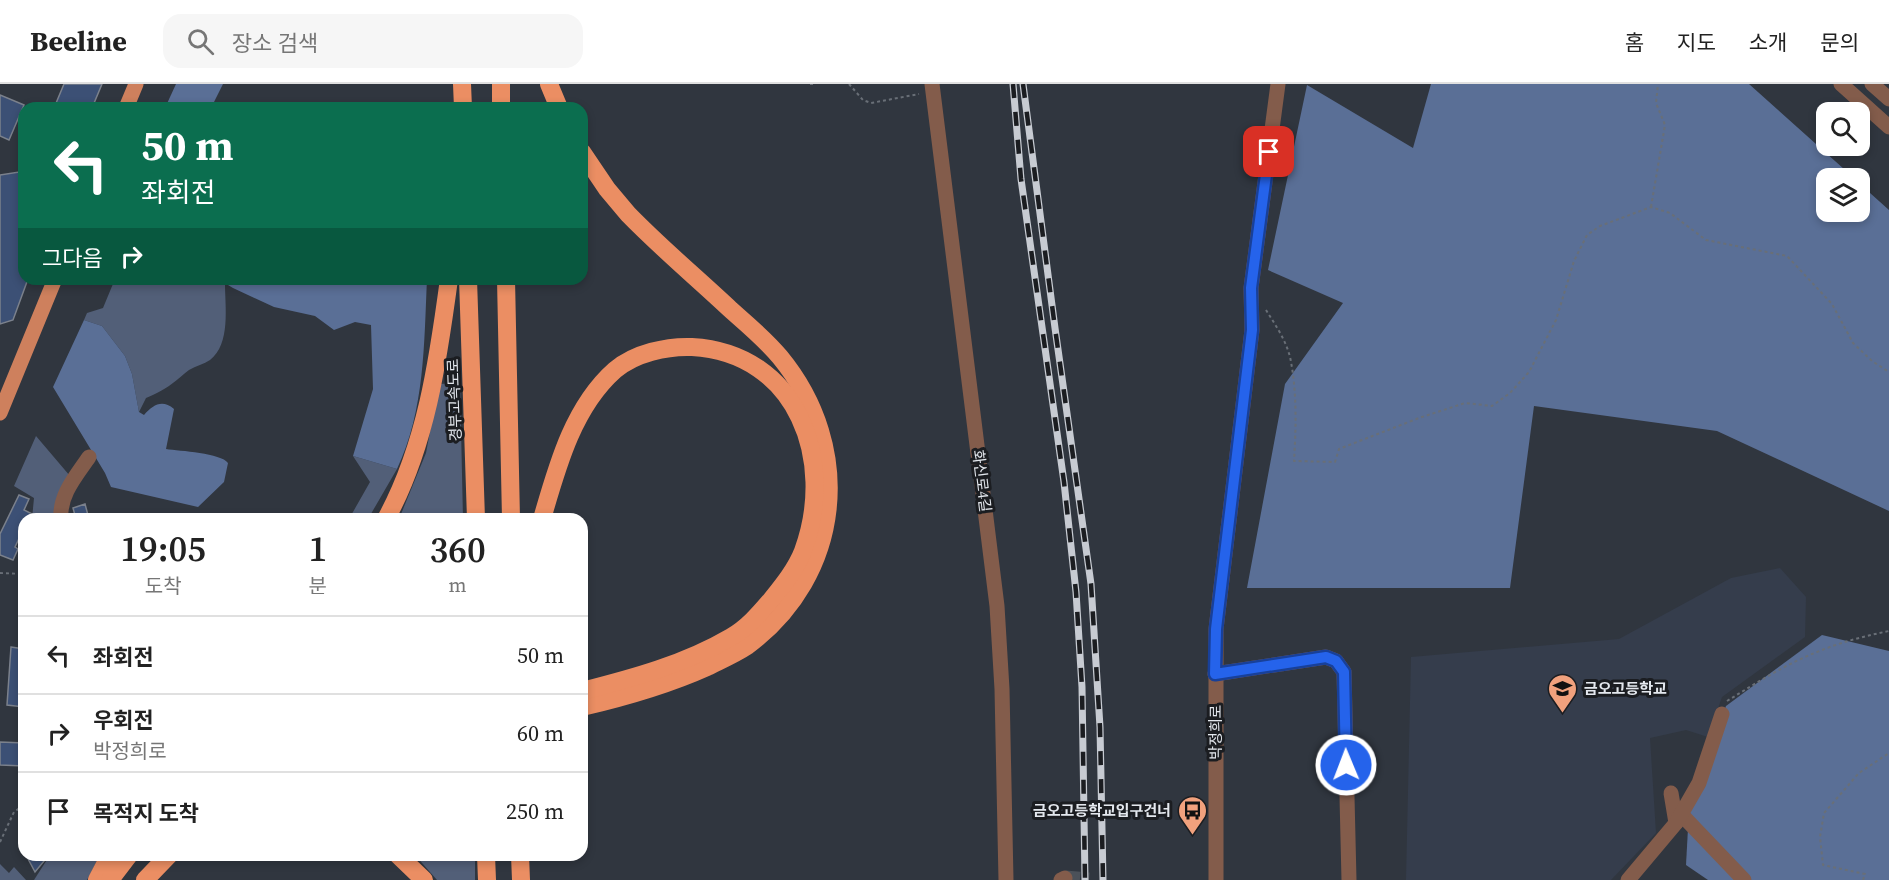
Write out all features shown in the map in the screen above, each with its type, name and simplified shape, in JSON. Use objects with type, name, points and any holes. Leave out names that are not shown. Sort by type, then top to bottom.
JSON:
[{"type":"highway","points":[[462,84],[463,102]]},
{"type":"highway","points":[[501,84],[501,102]]},
{"type":"highway","points":[[549,84],[556,102]]},
{"type":"highway","points":[[588,161],[628,214],[781,357],[809,403],[820,428],[827,453],[829,478],[824,531],[808,576],[795,597],[763,633],[746,647],[685,676],[641,693],[588,706]]},
{"type":"highway","points":[[389,513],[407,476],[421,429],[441,339],[448,285]]},
{"type":"highway","name":"경부고속도로","points":[[468,285],[476,513]]},
{"type":"highway","points":[[506,285],[512,513]]},
{"type":"highway","points":[[544,513],[568,439],[579,417],[606,379],[617,368],[647,354],[682,347],[705,348],[743,359],[761,370],[789,397],[809,443],[814,474],[811,522],[802,552],[782,587],[760,613],[732,637],[686,658],[636,678],[588,690]]},
{"type":"highway","points":[[97,880],[108,861]]},
{"type":"highway","points":[[110,880],[124,861]]},
{"type":"highway","points":[[125,880],[138,861]]},
{"type":"highway","points":[[145,880],[164,861]]},
{"type":"highway","points":[[404,861],[424,880]]},
{"type":"highway","points":[[486,861],[487,880]]},
{"type":"highway","points":[[520,861],[521,880]]},
{"type":"main road","points":[[128,102],[136,84]]},
{"type":"main road","points":[[0,413],[6,383],[52,285]]},
{"type":"street","name":"박정희로","points":[[1216,880],[1216,629],[1252,330],[1251,288],[1278,84]]},
{"type":"street","points":[[1841,84],[1889,127]]},
{"type":"street","points":[[1872,84],[1889,99]]},
{"type":"street","name":"화신로4길","points":[[933,88],[997,606],[1002,689],[1006,880]]},
{"type":"street","points":[[60,513],[60,508],[70,483],[89,457]]},
{"type":"street","points":[[1215,674],[1326,657],[1336,661],[1344,672],[1349,880]]},
{"type":"street","points":[[1632,879],[1678,818],[1699,783],[1722,714]]},
{"type":"street","points":[[1671,793],[1678,818],[1744,880]]},
{"type":"path","points":[[810,84],[815,84]]},
{"type":"path","points":[[849,84],[863,100],[871,103],[933,88]]},
{"type":"path","points":[[1651,207],[1665,125],[1656,103],[1658,84]]},
{"type":"path","points":[[1251,288],[1284,340],[1291,361],[1296,421],[1294,461],[1335,462],[1339,449],[1419,418],[1465,403],[1492,406],[1510,393],[1529,372],[1556,320],[1574,261],[1587,235],[1600,226],[1651,207],[1670,213],[1706,240],[1787,256],[1832,304],[1853,343],[1872,361],[1889,372]]},
{"type":"path","points":[[0,573],[18,574]]},
{"type":"path","points":[[1722,714],[1719,705],[1771,674],[1815,652],[1852,639],[1889,631]]},
{"type":"path","points":[[1863,880],[1865,874],[1822,865],[1820,837],[1824,813],[1859,773],[1889,753]]},
{"type":"path","points":[[0,842],[14,812],[18,809]]},
{"type":"shaded area","points":[[176,84],[223,84],[214,102],[168,102]]},
{"type":"shaded area","points":[[1431,84],[1749,84],[1816,144],[1816,156],[1829,156],[1843,168],[1816,168],[1816,222],[1870,222],[1870,193],[1889,210],[1889,511],[1717,431],[1534,406],[1510,588],[1247,588],[1285,384],[1343,303],[1268,270],[1307,85],[1413,148]]},
{"type":"shaded area","points":[[113,285],[225,285],[224,335],[217,353],[210,360],[189,370],[164,389],[146,398],[139,412],[132,374],[125,356],[102,326],[84,320],[87,313],[103,308]]},
{"type":"shaded area","points":[[228,285],[427,285],[424,352],[418,400],[406,447],[397,469],[353,456],[373,389],[371,325],[355,322],[334,330],[315,316],[274,307]]},
{"type":"shaded area","points":[[84,320],[102,326],[125,356],[132,374],[139,412],[144,415],[158,404],[166,404],[174,409],[166,449],[209,455],[228,463],[224,482],[198,507],[111,487],[105,473],[53,387]]},
{"type":"shaded area","points":[[460,383],[463,513],[401,513],[426,453],[439,384]]},
{"type":"shaded area","points":[[36,436],[70,476],[60,513],[33,513],[34,498],[14,486]]},
{"type":"shaded area","points":[[353,456],[397,469],[371,513],[352,513],[370,482]]},
{"type":"shaded area","name":"금오고등학교","points":[[1780,568],[1806,597],[1805,637],[1722,697],[1708,737],[1686,730],[1650,738],[1656,833],[1611,880],[1406,880],[1411,657],[1619,639],[1731,578]]},
{"type":"shaded area","points":[[1822,635],[1889,651],[1889,880],[1708,880],[1686,865],[1689,810],[1726,706]]},
{"type":"shaded area","points":[[46,861],[97,861],[87,880],[34,880]]},
{"type":"shaded area","points":[[420,861],[475,861],[475,880],[437,880]]},
{"type":"shaded area","points":[[0,864],[9,873],[14,867],[26,880],[0,880]]},
{"type":"building","points":[[64,84],[102,84],[94,102],[56,102]]},
{"type":"building","points":[[0,95],[18,102],[18,119],[9,140],[0,136]]},
{"type":"building","points":[[18,172],[18,285],[26,285],[13,320],[0,324],[0,175]]},
{"type":"building","points":[[19,495],[29,499],[24,510],[30,513],[18,513],[18,541],[15,547],[18,549],[13,560],[0,555],[0,534]]},
{"type":"building","points":[[85,504],[87,513],[74,513],[73,508]]},
{"type":"building","points":[[11,647],[18,648],[18,706],[7,705]]},
{"type":"building","points":[[0,742],[18,743],[18,766],[0,765]]},
{"type":"building","points":[[29,861],[44,861],[35,872]]},
{"type":"tunnel","points":[[1065,878],[1089,880]]},
{"type":"railway","points":[[1013,84],[1021,179],[1064,482],[1076,592],[1082,687],[1085,880]]},
{"type":"railway","points":[[1023,84],[1091,584],[1100,727],[1103,880]]},
{"type":"place","name":"금오고등학교","points":[[1563,714]]},
{"type":"place","name":"금오고등학교입구건너","points":[[1192,836]]},
{"type":"route","points":[[1269,152],[1251,288],[1252,330],[1216,629],[1215,674],[1326,657],[1336,661],[1344,672],[1346,765]]}]
